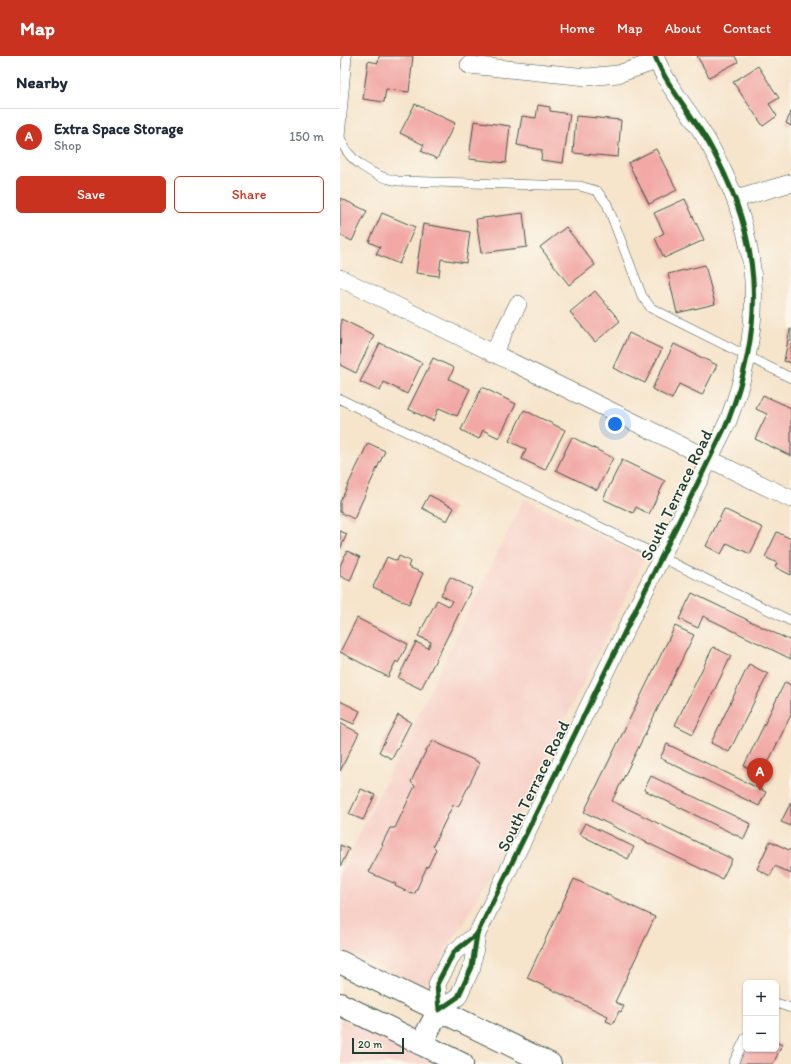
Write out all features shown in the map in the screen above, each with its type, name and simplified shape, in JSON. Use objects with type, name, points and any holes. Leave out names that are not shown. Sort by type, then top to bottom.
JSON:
[{"type":"main road","points":[[340,962],[550,1064]]},
{"type":"main road","points":[[340,1004],[462,1064]]},
{"type":"main road","points":[[421,1044],[438,1010]]},
{"type":"street","name":"South Terrace Road","points":[[438,1010],[458,997],[472,967],[477,934],[709,459],[736,399],[748,357],[753,318],[753,279],[748,241],[736,199],[718,159],[656,58]]},
{"type":"street","points":[[469,65],[587,77],[618,74],[656,58]]},
{"type":"street","points":[[736,199],[791,183]]},
{"type":"street","points":[[340,278],[791,499]]},
{"type":"street","points":[[493,354],[518,304]]},
{"type":"street","name":"South Terrace Road","points":[[438,1010],[437,984],[454,952],[477,934]]},
{"type":"lane","points":[[347,56],[340,137],[342,146],[354,160],[379,176],[398,181],[580,186],[597,191],[608,204],[645,302],[656,312],[791,378]]},
{"type":"lane","points":[[340,399],[791,621]]},
{"type":"lane","points":[[779,1004],[791,1008]]},
{"type":"lane","points":[[733,1064],[743,1043]]},
{"type":"shaded area","points":[[524,499],[645,558],[466,920],[446,950],[433,978],[428,983],[420,986],[340,948],[340,874]]},
{"type":"shaded area","points":[[340,1019],[433,1064],[340,1064]]},
{"type":"building","points":[[379,56],[413,56],[409,92],[386,89],[384,102],[363,99],[368,61],[378,63]]},
{"type":"building","points":[[697,56],[735,56],[738,62],[709,77]]},
{"type":"building","points":[[758,66],[779,98],[769,104],[777,116],[763,126],[733,82]]},
{"type":"building","points":[[415,104],[455,123],[437,159],[421,151],[424,145],[400,133]]},
{"type":"building","points":[[538,105],[550,107],[550,111],[570,114],[563,163],[541,160],[542,150],[517,145],[522,116],[536,118]]},
{"type":"building","points":[[791,112],[791,126],[786,123]]},
{"type":"building","points":[[576,116],[621,120],[618,157],[573,153]]},
{"type":"building","points":[[474,121],[510,126],[506,163],[469,159]]},
{"type":"building","points":[[656,149],[677,190],[649,204],[628,163]]},
{"type":"building","points":[[340,198],[367,211],[352,241],[340,235]]},
{"type":"building","points":[[685,199],[704,240],[664,258],[655,238],[664,233],[654,213]]},
{"type":"building","points":[[382,213],[415,227],[399,264],[376,254],[380,247],[369,242]]},
{"type":"building","points":[[523,213],[527,247],[481,253],[476,219]]},
{"type":"building","points":[[423,224],[470,232],[466,263],[441,259],[439,276],[416,273]]},
{"type":"building","points":[[566,227],[595,265],[569,285],[540,247]]},
{"type":"building","points":[[705,265],[715,304],[677,313],[668,274]]},
{"type":"building","points":[[595,291],[620,321],[595,342],[570,312]]},
{"type":"building","points":[[341,319],[374,335],[356,373],[340,365]]},
{"type":"building","points":[[791,329],[791,363],[784,361]]},
{"type":"building","points":[[629,333],[662,349],[645,383],[613,368]]},
{"type":"building","points":[[380,343],[422,363],[407,394],[384,382],[380,391],[360,382]]},
{"type":"building","points":[[674,344],[717,365],[702,395],[679,384],[672,399],[652,389]]},
{"type":"building","points":[[433,358],[454,368],[449,379],[470,389],[457,416],[439,408],[433,421],[408,409]]},
{"type":"building","points":[[482,387],[516,404],[499,438],[483,430],[479,439],[461,430]]},
{"type":"building","points":[[763,395],[791,408],[791,456],[755,439],[767,414],[756,409]]},
{"type":"building","points":[[524,410],[565,430],[545,470],[522,459],[526,449],[509,441]]},
{"type":"building","points":[[572,437],[613,458],[597,490],[556,470]]},
{"type":"building","points":[[368,443],[385,451],[354,519],[340,512],[340,502]]},
{"type":"building","points":[[622,460],[665,481],[649,514],[636,507],[633,513],[603,499]]},
{"type":"building","points":[[429,495],[454,508],[447,521],[422,508]]},
{"type":"building","points":[[724,509],[763,528],[750,554],[727,543],[721,554],[706,546]]},
{"type":"building","points":[[340,531],[347,534],[340,549]]},
{"type":"building","points":[[777,532],[791,539],[791,575],[775,567],[777,563],[765,557]]},
{"type":"building","points":[[347,551],[360,557],[350,581],[340,576],[340,566]]},
{"type":"building","points":[[399,556],[410,561],[408,567],[423,573],[409,604],[373,587],[387,557],[397,561]]},
{"type":"building","points":[[450,577],[472,588],[421,689],[398,678],[416,642],[428,648],[431,642],[418,636],[437,600],[449,606],[452,601],[441,595]]},
{"type":"building","points":[[692,593],[791,641],[791,659],[703,616],[698,628],[679,619]]},
{"type":"building","points":[[357,618],[408,644],[398,663],[396,661],[388,677],[340,652]]},
{"type":"building","points":[[675,626],[694,635],[612,801],[732,859],[722,879],[584,812]]},
{"type":"building","points":[[713,647],[731,656],[693,734],[675,725]]},
{"type":"building","points":[[749,664],[768,674],[729,752],[711,743]]},
{"type":"building","points":[[785,682],[791,685],[791,715],[762,775],[744,766]]},
{"type":"building","points":[[340,701],[360,711],[354,724],[340,718]]},
{"type":"building","points":[[398,715],[411,722],[392,759],[379,752]]},
{"type":"building","points":[[340,723],[359,733],[340,771]]},
{"type":"building","points":[[433,741],[478,762],[479,765],[459,805],[453,805],[433,846],[436,849],[428,867],[427,866],[415,893],[412,894],[395,886],[396,884],[370,873],[369,871],[390,828],[395,828],[415,786],[411,782],[427,749]]},
{"type":"building","points":[[667,744],[766,792],[759,806],[660,758]]},
{"type":"building","points":[[651,776],[751,824],[744,839],[644,790]]},
{"type":"building","points":[[361,789],[375,795],[363,820],[349,814]]},
{"type":"building","points":[[791,802],[791,826],[781,822]]},
{"type":"building","points":[[585,823],[634,847],[628,859],[579,834]]},
{"type":"building","points":[[770,841],[791,851],[791,874],[775,866],[770,876],[757,869]]},
{"type":"building","points":[[340,845],[349,849],[340,867]]},
{"type":"building","points":[[574,879],[655,917],[615,1002],[624,1006],[621,1012],[619,1011],[613,1024],[606,1021],[608,1016],[527,978]]},
{"type":"building","points":[[779,1044],[782,1045],[779,1051]]},
{"type":"building","points":[[744,1052],[779,1052],[773,1064],[738,1064]]},
{"type":"cycle path","points":[[477,934],[454,952],[437,984],[439,1010],[458,997],[472,967],[477,934],[728,421],[741,384],[749,348],[753,313],[753,279],[748,245],[739,211],[726,177],[708,142],[666,78],[655,56]]},
{"type":"place","name":"Extra Space Storage","points":[[760,791]]}]
